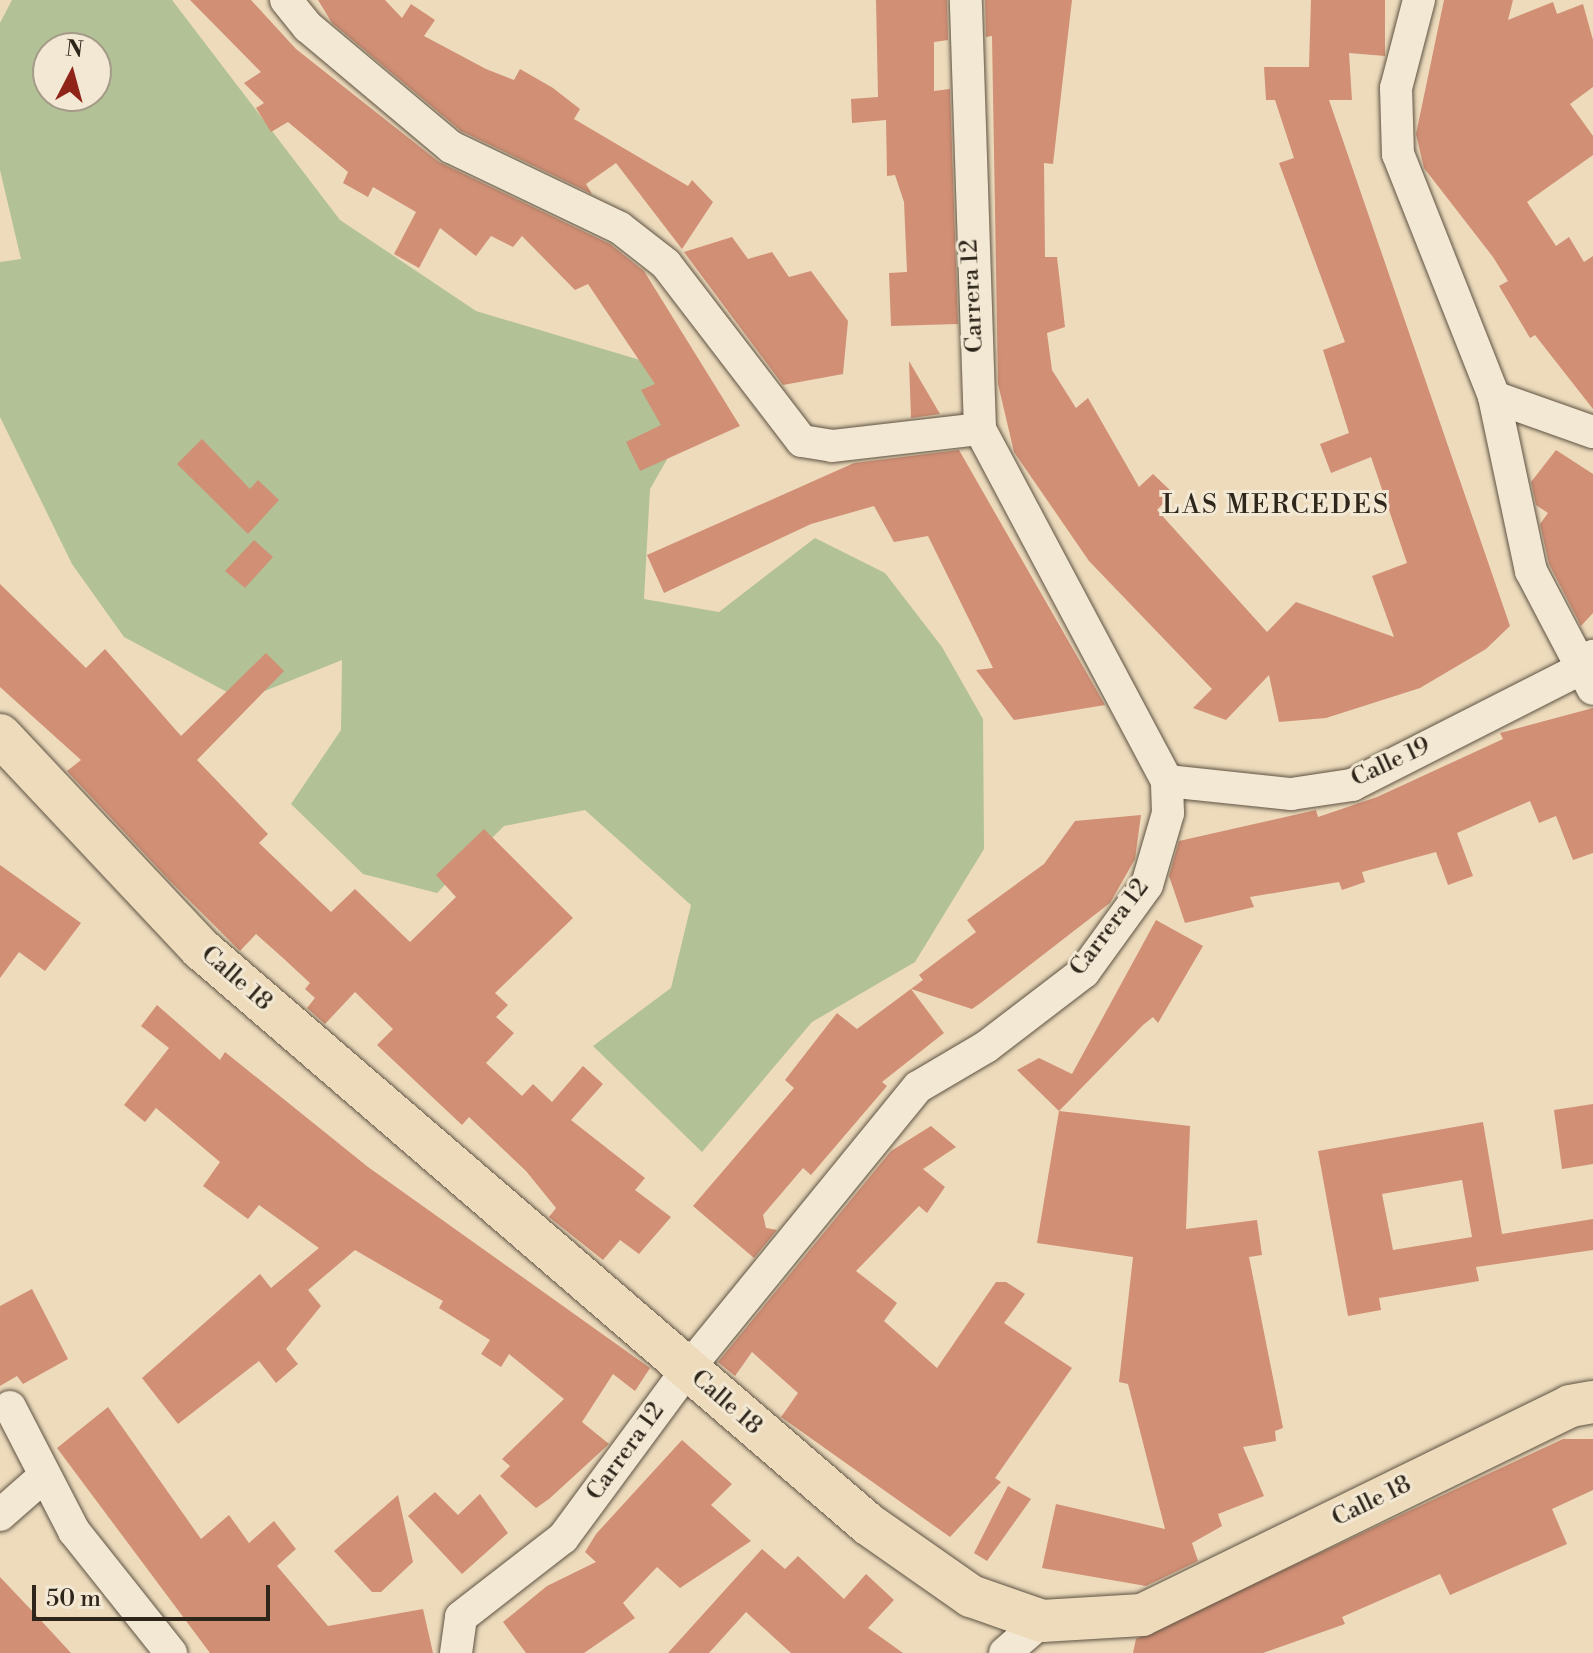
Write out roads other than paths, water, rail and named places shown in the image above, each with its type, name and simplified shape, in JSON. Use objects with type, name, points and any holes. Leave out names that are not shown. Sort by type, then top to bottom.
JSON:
[{"type":"main road","name":"Calle 18","points":[[0,735],[201,949],[868,1524],[971,1596],[1042,1621],[1142,1615],[1570,1406],[1593,1402]]},
{"type":"street","points":[[286,0],[308,27],[451,147],[620,228],[666,264],[802,441],[832,446],[980,429]]},
{"type":"street","name":"Carrera 12","points":[[456,1653],[461,1617],[563,1538],[687,1370],[918,1087],[986,1047],[1084,972],[1147,885],[1168,813],[1167,781],[980,429],[966,0]]},
{"type":"street","points":[[1419,0],[1396,88],[1398,154],[1494,397],[1531,571],[1588,672]]},
{"type":"street","points":[[1494,397],[1593,432]]},
{"type":"street","name":"Calle 19","points":[[1167,781],[1291,794],[1352,785],[1588,672]]},
{"type":"street","points":[[10,1407],[42,1478],[74,1531],[171,1653]]},
{"type":"street","points":[[0,1515],[42,1478]]},
{"type":"street","points":[[1005,1653],[1042,1621]]},
{"type":"district","name":"LAS MERCEDES","points":[[1276,506]]}]
